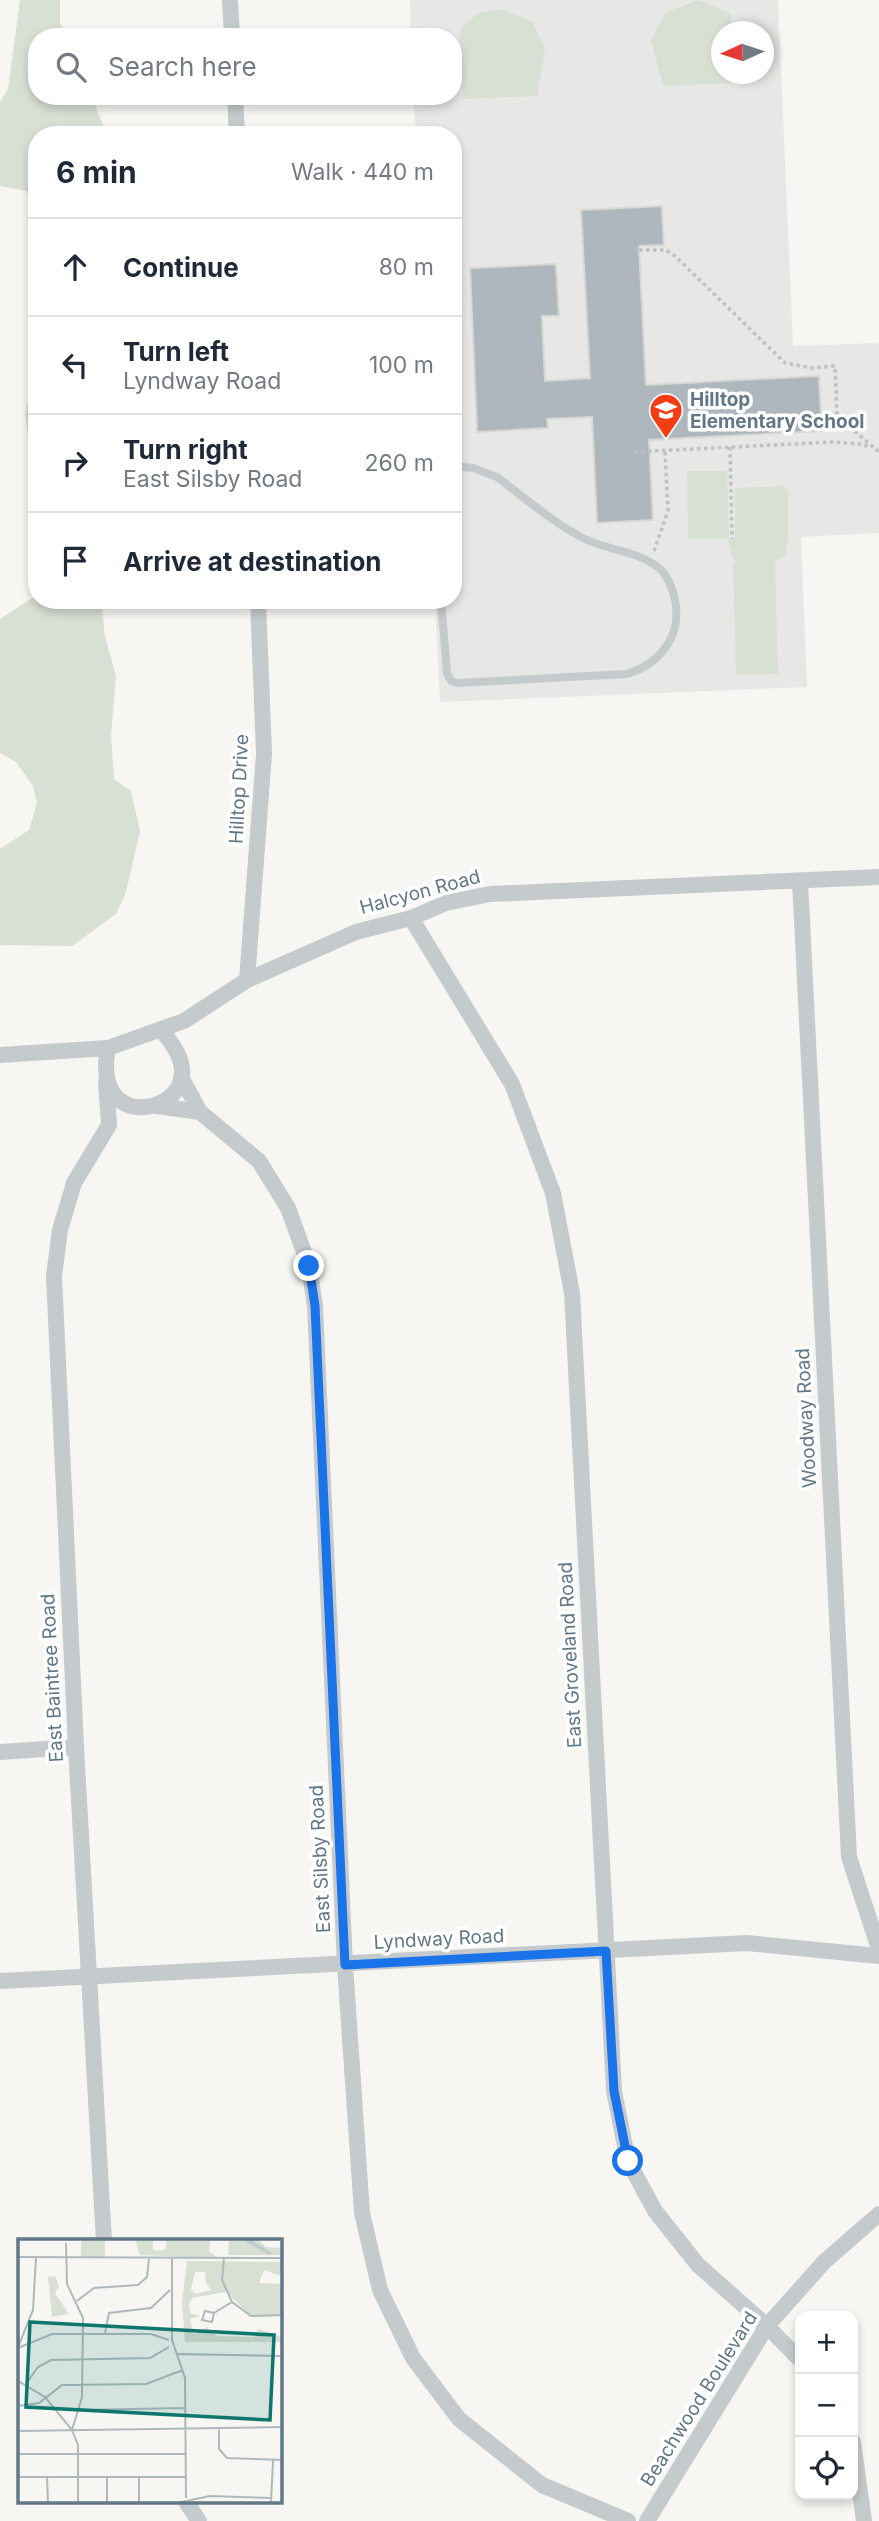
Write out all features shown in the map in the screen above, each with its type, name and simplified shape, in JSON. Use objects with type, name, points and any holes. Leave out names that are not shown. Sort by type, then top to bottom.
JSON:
[{"type":"street","points":[[230,0],[232,28]]},
{"type":"street","points":[[235,105],[237,126]]},
{"type":"street","name":"Hilltop Drive","points":[[247,980],[264,754],[258,609]]},
{"type":"street","name":"Halcyon Road","points":[[0,1055],[108,1048],[161,1030],[184,1021],[247,980],[356,932],[411,918],[446,903],[491,894],[879,877]]},
{"type":"street","name":"Woodway Road","points":[[800,881],[849,1857],[879,1949]]},
{"type":"street","name":"East Groveland Road","points":[[411,918],[512,1084],[553,1193],[572,1293],[614,2091],[628,2161],[655,2211],[698,2265],[767,2326],[795,2355]]},
{"type":"street","points":[[108,1048],[104,1068],[109,1125],[169,1099],[177,1089],[182,1064],[161,1030]]},
{"type":"street","name":"East Silsby Road","points":[[181,1077],[201,1112],[259,1161],[288,1208],[309,1266],[315,1306],[345,1965],[362,2213],[380,2290],[413,2358],[459,2419],[542,2485],[628,2521]]},
{"type":"street","points":[[106,1081],[111,1092],[132,1107],[151,1106],[201,1112]]},
{"type":"street","name":"East Baintree Road","points":[[104,2239],[76,1746],[54,1276],[60,1230],[74,1183],[109,1125]]},
{"type":"street","points":[[0,1752],[76,1746]]},
{"type":"street","name":"Lyndway Road","points":[[0,1981],[747,1943],[879,1956]]},
{"type":"street","name":"Beachwood Boulevard","points":[[647,2521],[767,2326],[824,2262],[879,2214]]},
{"type":"street","points":[[858,2478],[864,2521]]},
{"type":"street","points":[[187,2504],[199,2521]]},
{"type":"lane","points":[[442,609],[447,673],[451,681],[457,683],[627,674],[660,655],[676,628],[676,603],[671,584],[650,562],[595,544],[556,523],[497,477],[462,467]]},
{"type":"path","points":[[639,250],[666,250],[675,256],[785,363],[812,368],[835,366],[837,416],[879,452]]},
{"type":"path","points":[[634,452],[832,442],[863,444],[879,452]]},
{"type":"path","points":[[730,447],[732,539]]},
{"type":"path","points":[[650,562],[668,511],[665,450]]},
{"type":"shaded area","points":[[20,0],[60,0],[60,24],[62,28],[28,28],[28,105],[95,105],[104,126],[28,126],[28,195],[26,191],[0,186],[0,102],[8,89]]},
{"type":"shaded area","name":"Hilltop Elementary School","points":[[410,0],[778,0],[793,346],[879,343],[879,533],[801,537],[807,687],[440,702],[435,609],[462,609],[462,126],[415,126],[414,105],[462,105],[462,28],[411,28]]},
{"type":"shaded area","points":[[699,0],[731,14],[731,21],[711,21],[711,84],[663,86],[651,40],[666,12]]},
{"type":"shaded area","points":[[501,9],[533,22],[545,49],[537,96],[463,99],[461,28],[477,14]]},
{"type":"shaded area","points":[[28,400],[28,436],[25,414]]},
{"type":"shaded area","points":[[687,471],[727,471],[729,539],[735,538],[735,488],[784,486],[788,491],[788,537],[785,555],[775,562],[778,674],[736,675],[733,563],[737,562],[732,556],[728,539],[688,539]]},
{"type":"shaded area","points":[[28,601],[28,609],[102,609],[105,637],[116,676],[111,735],[114,779],[131,791],[140,831],[126,892],[116,914],[72,946],[0,945],[0,849],[29,830],[37,803],[33,786],[16,762],[0,753],[0,619]]},
{"type":"building","points":[[662,206],[664,245],[639,246],[646,385],[819,376],[822,431],[649,440],[653,520],[597,523],[592,417],[547,419],[548,428],[477,432],[470,268],[556,264],[559,316],[542,316],[545,381],[590,378],[581,210]]},
{"type":"place","name":"Hilltop Elementary School","points":[[666,440]]},
{"type":"route","points":[[309,1266],[315,1306],[345,1965],[606,1951],[614,2091],[628,2161]]}]
